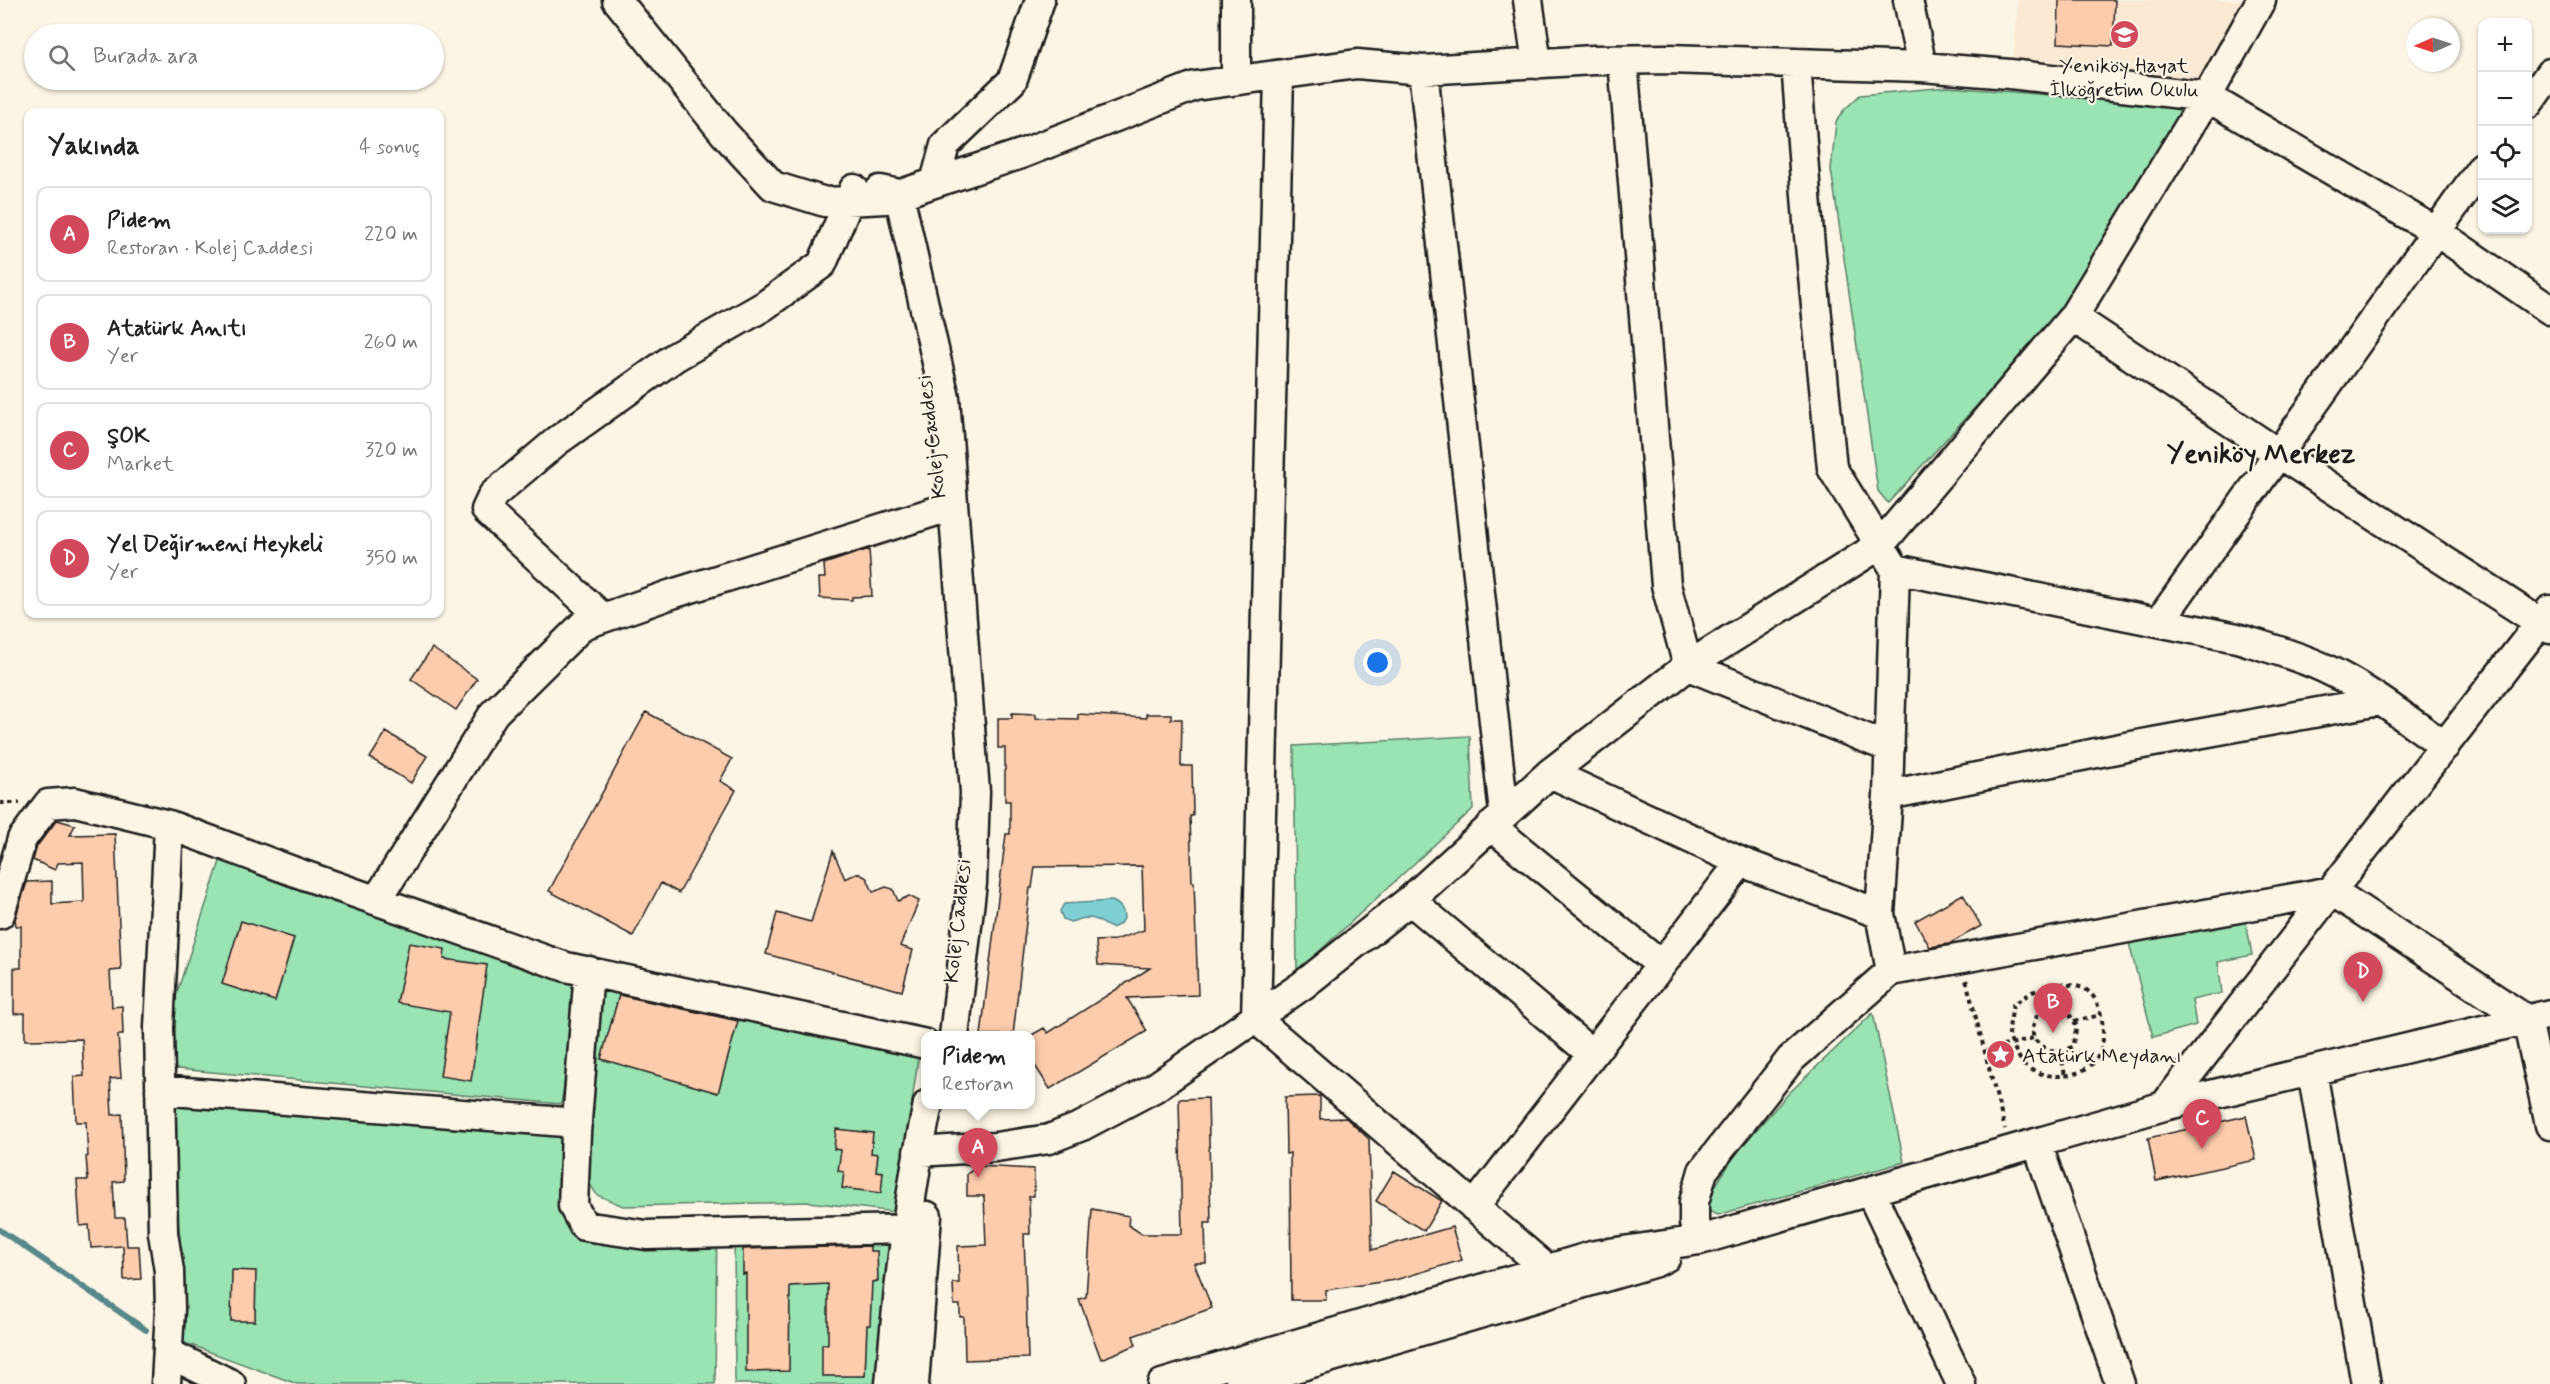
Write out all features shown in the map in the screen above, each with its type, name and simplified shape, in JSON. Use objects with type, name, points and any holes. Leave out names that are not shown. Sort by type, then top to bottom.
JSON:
[{"type":"street","points":[[617,0],[724,133],[773,186],[825,202],[851,195]]},
{"type":"street","points":[[629,0],[730,125],[769,168],[851,195],[892,197],[1021,154],[1195,86],[1357,64],[1423,70],[1623,60],[1922,67],[2010,74],[2207,97],[2437,232],[2550,310]]},
{"type":"street","points":[[935,182],[945,145],[1012,81],[1040,0]]},
{"type":"street","points":[[1236,0],[1236,80]]},
{"type":"street","points":[[1528,0],[1537,64]]},
{"type":"street","points":[[1908,0],[1922,67]]},
{"type":"street","points":[[927,1151],[996,1147],[1049,1139],[1082,1126],[1154,1088],[1304,986],[1410,900],[1550,773],[1688,666],[1880,545],[2073,317],[2207,97],[2262,0]]},
{"type":"street","points":[[1623,60],[1666,585],[1688,666]]},
{"type":"street","points":[[1796,63],[1809,235],[1832,468],[1895,569],[1888,795],[1880,914],[1891,971]]},
{"type":"street","points":[[1423,70],[1497,820],[1661,965]]},
{"type":"street","points":[[2532,98],[2550,73]]},
{"type":"street","points":[[1256,1019],[1278,75]]},
{"type":"street","points":[[2159,622],[2478,173]]},
{"type":"street","points":[[603,618],[486,510],[493,495],[557,441],[675,357],[764,306],[822,264],[851,195]]},
{"type":"street","name":"Kolej Caddesi","points":[[892,197],[932,408],[965,792],[965,880],[944,1031]]},
{"type":"street","name":"Kolej Caddesi","points":[[892,197],[945,398],[975,792],[972,883],[954,1031]]},
{"type":"street","points":[[2073,317],[2279,454],[2547,621],[2445,746],[2164,1106]]},
{"type":"street","points":[[377,900],[494,713],[583,625],[672,594],[940,510]]},
{"type":"street","points":[[1895,569],[2237,638],[2285,652],[2325,669],[2379,701],[2445,746]]},
{"type":"street","points":[[1688,666],[1890,748]]},
{"type":"street","points":[[1888,795],[2126,747],[2379,701]]},
{"type":"street","points":[[1550,773],[1741,862],[1880,914]]},
{"type":"street","points":[[0,914],[22,839],[48,804],[75,802],[169,825],[566,966],[921,1043]]},
{"type":"street","points":[[166,1384],[169,1290],[163,1233],[159,1028],[169,825]]},
{"type":"street","points":[[1474,1207],[1741,862]]},
{"type":"street","points":[[1700,1240],[1694,1223],[1694,1202],[1703,1171],[1791,1059],[1891,971],[2332,891],[2539,1017]]},
{"type":"street","points":[[1410,900],[1592,1054]]},
{"type":"street","points":[[589,971],[573,1206],[584,1226],[646,1235],[906,1229]]},
{"type":"street","points":[[1162,1384],[1595,1255],[1700,1240],[2164,1106],[2539,1017]]},
{"type":"street","points":[[2539,1017],[2550,1125]]},
{"type":"street","points":[[1256,1019],[1569,1288]]},
{"type":"street","points":[[2312,1071],[2366,1384]]},
{"type":"street","points":[[160,1090],[577,1123]]},
{"type":"street","points":[[914,1384],[925,1229],[928,1109]]},
{"type":"street","points":[[890,1384],[906,1229],[927,1151],[942,1109]]},
{"type":"street","points":[[2024,1147],[2120,1384]]},
{"type":"street","points":[[1870,1191],[1961,1384]]},
{"type":"street","points":[[1240,1384],[1656,1262],[1700,1240]]},
{"type":"street","points":[[168,1353],[231,1384]]},
{"type":"path","points":[[1961,958],[1985,1051],[2024,1147]]},
{"type":"path","points":[[2059,984],[2079,986],[2095,996],[2101,1015],[2100,1052],[2086,1068],[2065,1076],[2040,1073],[2024,1065],[2012,1044],[2009,1033],[2013,1005],[2032,992],[2059,984]]},
{"type":"path","points":[[2044,988],[2050,1011]]},
{"type":"path","points":[[2050,1011],[2067,1011],[2074,1022],[2077,1026],[2072,1047],[2061,1052],[2044,1049],[2033,1038],[2033,1027],[2037,1016],[2050,1011]]},
{"type":"path","points":[[2074,1022],[2101,1015]]},
{"type":"path","points":[[1985,1051],[2033,1038]]},
{"type":"path","points":[[2061,1052],[2065,1076]]},
{"type":"shaded area","name":"Yeniköy Hayat İlköğretim Okulu","points":[[2018,0],[2250,0],[2202,90],[2013,68]]},
{"type":"green space","points":[[1948,87],[2179,105],[2189,113],[2050,325],[1888,503],[1878,491],[1831,169],[1836,122],[1843,111],[1860,95]]},
{"type":"green space","points":[[1470,736],[1473,809],[1297,972],[1294,746]]},
{"type":"green space","points":[[228,837],[586,963],[561,1104],[167,1068],[165,1029]]},
{"type":"green space","points":[[2245,916],[2252,955],[2218,962],[2222,993],[2192,1000],[2196,1025],[2153,1037],[2129,943]]},
{"type":"green space","points":[[610,981],[919,1053],[896,1212],[809,1202],[623,1206],[597,1195],[585,1177],[600,990]]},
{"type":"green space","points":[[1873,1013],[1904,1162],[1718,1215],[1701,1208],[1739,1149],[1788,1094]]},
{"type":"green space","points":[[166,1097],[569,1129],[589,1221],[624,1223],[697,1218],[717,1226],[715,1384],[297,1384],[180,1341],[181,1250]]},
{"type":"green space","points":[[886,1230],[891,1256],[876,1384],[735,1384],[734,1233]]},
{"type":"water","points":[[1112,901],[1121,908],[1124,919],[1112,928],[1091,918],[1070,922],[1063,919],[1060,911],[1064,904]]},
{"type":"building","points":[[2059,0],[2115,0],[2113,46],[2058,43]]},
{"type":"building","points":[[869,549],[872,596],[852,597],[852,600],[820,598],[819,578],[825,578],[824,564]]},
{"type":"building","points":[[432,648],[477,679],[456,710],[411,679]]},
{"type":"building","points":[[646,712],[732,759],[720,781],[736,790],[679,893],[661,883],[633,936],[549,891]]},
{"type":"building","points":[[1012,713],[1036,714],[1036,718],[1078,719],[1078,714],[1146,718],[1146,714],[1171,714],[1171,719],[1182,719],[1181,766],[1192,766],[1193,816],[1190,816],[1198,995],[1127,998],[1147,1031],[1050,1089],[1035,1066],[1035,1033],[1044,1028],[1048,1033],[1150,968],[1098,965],[1096,941],[1115,940],[1144,930],[1142,866],[1035,867],[1032,888],[1030,888],[1013,1031],[981,1031],[1006,834],[1010,834],[1010,801],[1005,801],[1005,748],[998,748],[998,718],[1012,718]]},
{"type":"building","points":[[386,732],[427,756],[411,783],[370,758]]},
{"type":"building","points":[[57,820],[75,825],[70,835],[115,834],[121,970],[110,971],[112,1007],[122,1006],[123,1035],[118,1035],[121,1078],[110,1079],[112,1115],[122,1114],[124,1181],[113,1182],[115,1218],[125,1218],[127,1246],[139,1246],[141,1279],[124,1280],[123,1246],[91,1248],[89,1225],[80,1226],[77,1180],[88,1180],[86,1157],[88,1156],[86,1122],[76,1122],[74,1077],[84,1076],[82,1039],[25,1040],[25,1013],[14,1014],[14,968],[21,968],[21,926],[16,926],[15,919],[27,882],[52,881],[52,904],[84,902],[83,862],[58,863],[55,870],[33,860],[37,846]]},
{"type":"building","points":[[833,851],[845,879],[858,873],[867,878],[873,892],[886,887],[893,889],[898,901],[909,896],[919,901],[900,946],[913,950],[902,991],[766,954],[777,913],[811,922]]},
{"type":"building","points":[[1963,894],[1981,926],[1949,944],[1930,947],[1915,921]]},
{"type":"building","points":[[241,921],[294,938],[275,1001],[222,984]]},
{"type":"building","points":[[409,943],[445,949],[444,959],[487,965],[471,1081],[440,1076],[450,1012],[397,1003]]},
{"type":"building","points":[[619,995],[738,1021],[718,1093],[601,1059]]},
{"type":"building","points":[[1320,1096],[1320,1119],[1346,1118],[1369,1139],[1372,1250],[1452,1227],[1462,1260],[1395,1280],[1326,1290],[1326,1300],[1291,1300],[1290,1153],[1286,1154],[1285,1097]]},
{"type":"building","points":[[1208,1098],[1211,1223],[1205,1223],[1206,1263],[1194,1263],[1212,1308],[1133,1336],[1136,1345],[1101,1359],[1079,1299],[1086,1297],[1092,1209],[1129,1216],[1128,1225],[1142,1234],[1182,1234],[1179,1099]]},
{"type":"building","points":[[2246,1116],[2256,1160],[2156,1181],[2148,1138]]},
{"type":"building","points":[[836,1129],[873,1133],[871,1153],[878,1154],[876,1171],[883,1172],[881,1193],[842,1188],[844,1172],[838,1171],[841,1150],[834,1149]]},
{"type":"building","points":[[978,1166],[1034,1169],[1034,1196],[1029,1196],[1030,1234],[1024,1234],[1028,1358],[965,1360],[964,1317],[960,1317],[960,1305],[954,1305],[953,1283],[959,1283],[958,1246],[986,1245],[984,1196],[967,1196],[967,1174]]},
{"type":"building","points":[[1394,1171],[1442,1201],[1424,1231],[1376,1201]]},
{"type":"building","points":[[870,1246],[870,1251],[877,1251],[878,1281],[872,1282],[865,1376],[822,1376],[822,1344],[828,1344],[828,1284],[790,1286],[789,1371],[746,1372],[746,1273],[743,1274],[743,1249]]},
{"type":"building","points":[[232,1270],[256,1271],[255,1321],[231,1321]]},
{"type":"waterway","points":[[0,1230],[146,1330]]},
{"type":"place","name":"Yeniköy Hayat İlköğretim Okulu","points":[[2124,34]]},
{"type":"place","name":"Yel Değirmeni Heykeli","points":[[2363,1002]]},
{"type":"place","name":"Atatürk Anıtı","points":[[2053,1033]]},
{"type":"place","name":"Atatürk Meydanı","points":[[2001,1055]]},
{"type":"place","name":"ŞOK","points":[[2202,1149]]},
{"type":"place","name":"Pidem","points":[[978,1178]]},
{"type":"district","name":"Yeniköy Merkez","points":[[2261,453]]}]
